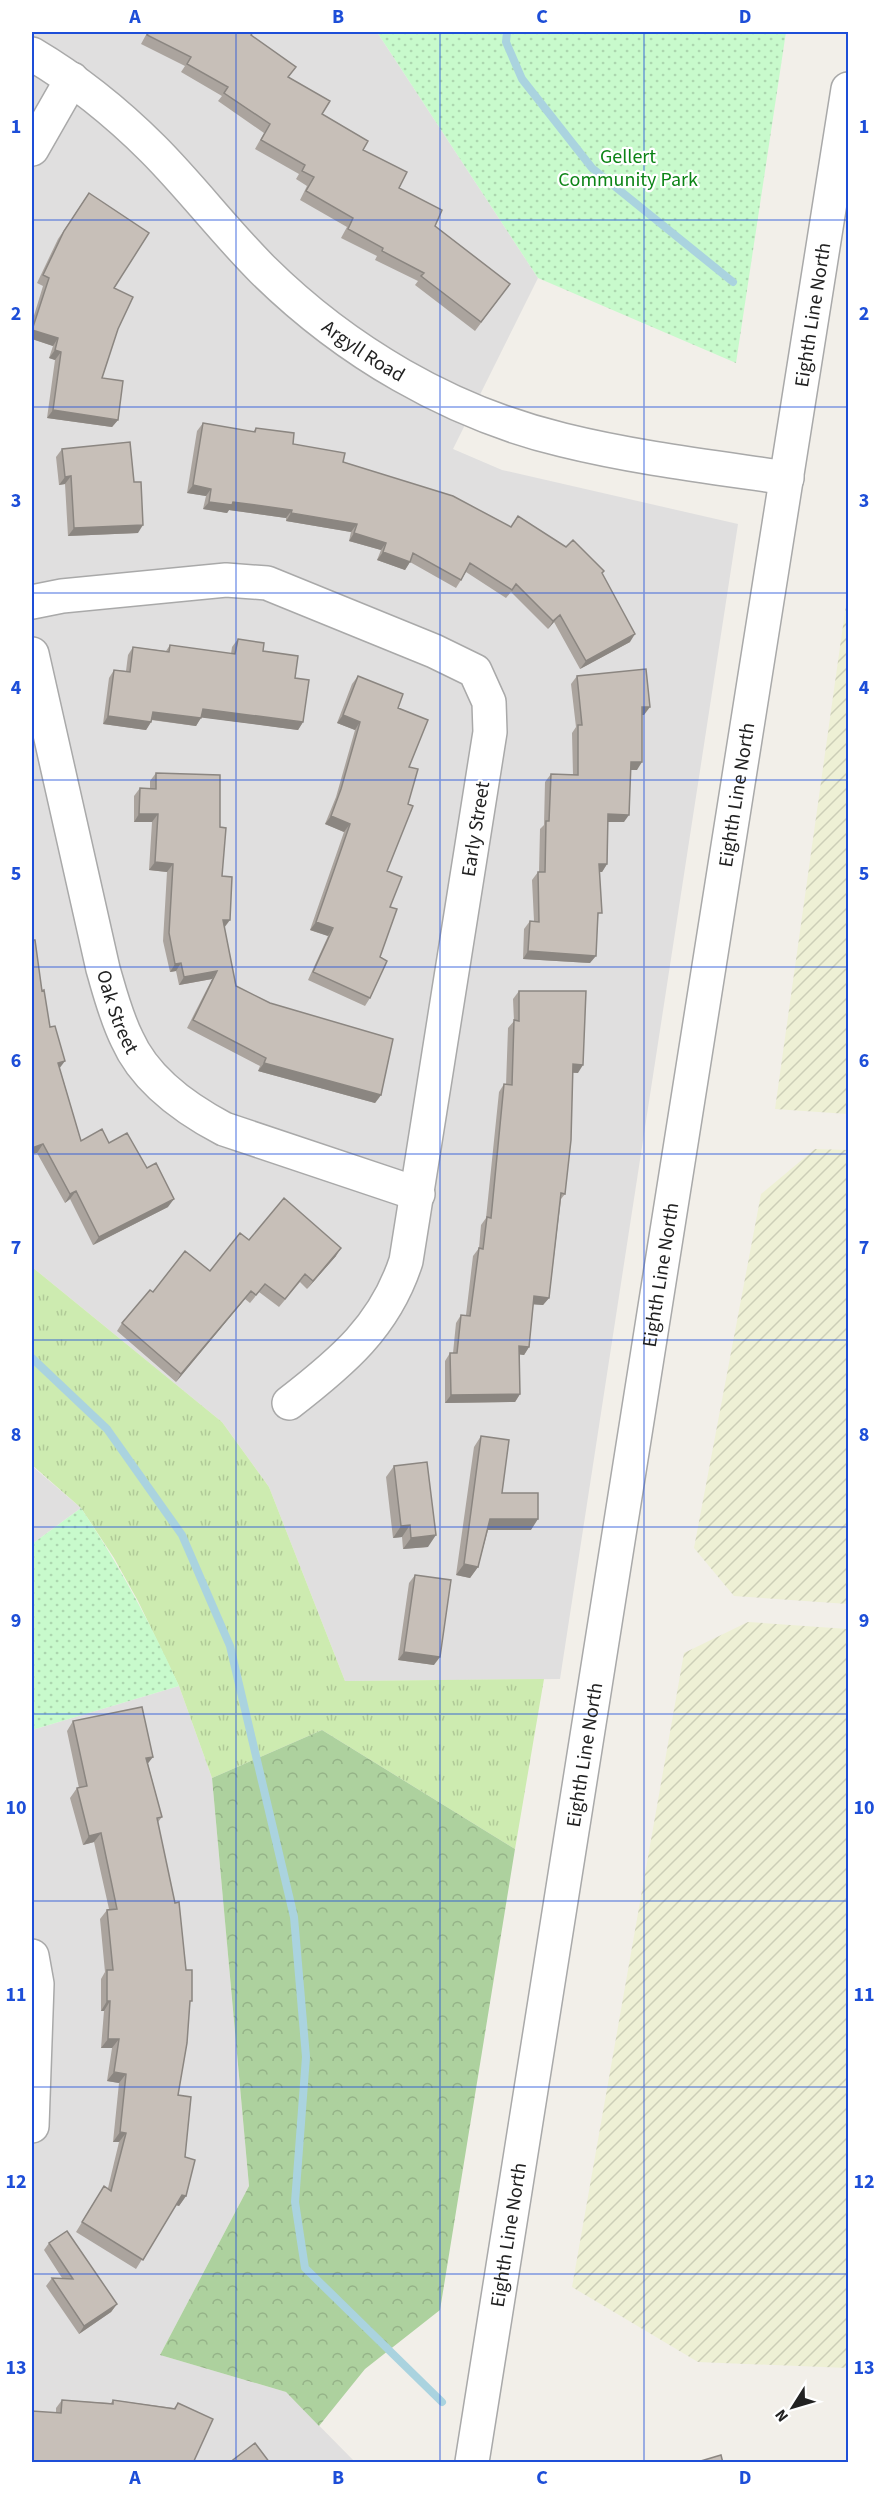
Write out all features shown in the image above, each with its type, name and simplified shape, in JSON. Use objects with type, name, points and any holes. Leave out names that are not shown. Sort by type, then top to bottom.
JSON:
[{"type":"street","name":"Argyll Road","points":[[32,54],[72,79],[104,104],[153,150],[261,268],[298,303],[329,328],[384,365],[420,385],[489,416],[560,440],[606,450],[786,478]]},
{"type":"street","points":[[32,149],[72,79]]},
{"type":"street","name":"Eighth Line North","points":[[472,2463],[849,88]]},
{"type":"street","name":"Early Street","points":[[32,602],[62,596],[226,580],[267,583],[434,651],[475,671],[489,702],[490,732],[406,1261],[399,1283],[386,1308],[351,1352],[289,1403]]},
{"type":"street","name":"Oak Street","points":[[32,654],[103,969],[128,1042],[143,1065],[173,1097],[198,1116],[224,1129],[418,1194]]},
{"type":"street","points":[[32,1956],[37,1984],[32,2126]]},
{"type":"shaded area","points":[[32,32],[377,32],[538,278],[453,449],[502,470],[738,524],[560,1679],[345,1681],[269,1487],[222,1422],[32,1267]]},
{"type":"shaded area","points":[[32,1466],[81,1508],[32,1544]]},
{"type":"shaded area","points":[[179,1686],[212,1778],[249,2186],[160,2355],[286,2392],[355,2462],[32,2462],[32,1730]]},
{"type":"green space","name":"Gellert Community Park","points":[[377,32],[786,32],[736,363],[538,278]]},
{"type":"green space","points":[[848,590],[848,1114],[775,1109]]},
{"type":"green space","points":[[815,1149],[848,1150],[848,1604],[734,1596],[694,1548],[761,1194]]},
{"type":"green space","points":[[32,1267],[222,1422],[269,1487],[345,1681],[544,1679],[515,1849],[322,1730],[212,1778],[179,1686],[138,1601],[114,1558],[81,1508],[32,1465]]},
{"type":"green space","points":[[81,1508],[134,1595],[179,1686],[32,1730],[32,1544]]},
{"type":"green space","points":[[748,1622],[848,1629],[848,2368],[698,2362],[572,2287],[684,1653]]},
{"type":"green space","points":[[322,1730],[515,1849],[440,2310],[365,2369],[319,2426],[286,2392],[160,2355],[249,2186],[212,1778]]},
{"type":"building","points":[[149,32],[253,32],[251,35],[296,67],[288,77],[330,101],[322,114],[368,141],[363,150],[407,172],[399,188],[442,210],[435,226],[510,284],[481,322],[421,276],[424,273],[382,251],[383,248],[348,229],[353,218],[306,191],[314,177],[302,171],[305,165],[261,140],[270,124],[224,93],[228,87],[187,64],[191,57],[147,35]]},
{"type":"building","points":[[89,193],[149,233],[114,288],[133,297],[118,329],[102,378],[123,381],[118,420],[53,410],[61,352],[55,350],[58,338],[32,330],[49,278],[43,275],[64,231]]},
{"type":"building","points":[[203,423],[255,432],[256,428],[294,433],[293,444],[345,453],[343,462],[453,496],[511,527],[518,516],[566,547],[573,540],[604,571],[602,573],[635,634],[586,661],[560,615],[553,621],[516,584],[512,590],[470,563],[461,580],[413,553],[410,562],[383,552],[386,543],[354,533],[357,524],[291,513],[292,510],[233,502],[232,505],[209,502],[211,489],[193,485]]},
{"type":"building","points":[[130,442],[134,482],[141,482],[143,525],[74,528],[71,476],[65,477],[62,449]]},
{"type":"building","points":[[238,639],[264,643],[263,651],[298,656],[295,678],[309,680],[303,722],[203,709],[201,718],[153,712],[151,722],[108,716],[114,670],[130,672],[133,647],[169,652],[170,645],[235,654]]},
{"type":"building","points":[[646,669],[650,707],[642,707],[642,762],[631,762],[629,815],[608,814],[607,864],[599,864],[602,913],[598,913],[596,956],[528,951],[530,921],[539,922],[538,872],[545,872],[546,821],[549,821],[551,774],[578,775],[578,725],[582,725],[577,676]]},
{"type":"building","points":[[358,676],[403,694],[398,708],[428,720],[409,767],[418,769],[408,804],[413,806],[387,871],[402,877],[390,907],[397,909],[380,957],[387,961],[370,998],[313,972],[333,928],[316,922],[350,824],[331,816],[360,722],[343,715]]},
{"type":"building","points":[[156,773],[220,775],[220,827],[226,828],[222,876],[232,877],[230,920],[223,920],[236,986],[270,1003],[393,1039],[381,1095],[264,1063],[266,1058],[193,1020],[217,971],[184,977],[181,963],[175,964],[169,933],[173,864],[155,862],[158,814],[139,814],[140,788],[156,789]]},
{"type":"building","points":[[32,940],[35,940],[50,1027],[55,1026],[65,1061],[58,1063],[81,1141],[102,1129],[109,1143],[127,1133],[147,1168],[156,1163],[174,1199],[99,1237],[76,1191],[70,1194],[43,1144],[32,1148]]},
{"type":"building","points":[[519,991],[586,991],[583,1065],[573,1064],[571,1140],[565,1194],[561,1193],[549,1298],[534,1296],[529,1347],[519,1346],[520,1394],[451,1395],[450,1353],[457,1353],[461,1315],[470,1316],[479,1248],[483,1249],[487,1217],[491,1218],[504,1084],[512,1085],[514,1020],[519,1021]]},
{"type":"building","points":[[284,1198],[341,1248],[313,1281],[305,1274],[285,1299],[265,1284],[256,1295],[251,1291],[181,1374],[122,1323],[150,1290],[153,1292],[185,1251],[210,1271],[240,1233],[249,1240]]},
{"type":"building","points":[[481,1436],[509,1440],[502,1493],[538,1493],[538,1519],[490,1519],[478,1567],[464,1564]]},
{"type":"building","points":[[427,1462],[436,1535],[411,1538],[410,1525],[401,1526],[394,1466]]},
{"type":"building","points":[[415,1575],[451,1580],[440,1657],[404,1652]]},
{"type":"building","points":[[142,1707],[153,1757],[146,1758],[162,1817],[157,1818],[175,1903],[179,1902],[186,1970],[192,1970],[192,2001],[190,2001],[187,2043],[178,2095],[191,2097],[185,2157],[195,2160],[186,2196],[182,2195],[143,2260],[82,2222],[104,2186],[111,2191],[126,2133],[120,2132],[126,2074],[114,2072],[119,2039],[108,2039],[110,2001],[107,2001],[107,1970],[113,1970],[107,1910],[117,1909],[101,1833],[89,1836],[77,1788],[87,1786],[73,1721]]},
{"type":"building","points":[[67,2231],[117,2304],[84,2326],[52,2278],[73,2279],[49,2243]]},
{"type":"building","points":[[62,2400],[113,2404],[113,2400],[175,2409],[178,2403],[213,2419],[193,2463],[32,2463],[32,2411],[61,2413]]},
{"type":"building","points":[[255,2443],[270,2463],[229,2463]]},
{"type":"building","points":[[721,2455],[723,2463],[694,2463]]},
{"type":"waterway","points":[[507,32],[506,42],[522,79],[592,168],[733,282]]},
{"type":"waterway","points":[[32,1358],[107,1429],[182,1535],[230,1646],[294,1917],[306,2057],[295,2202],[305,2268],[442,2402]]}]
